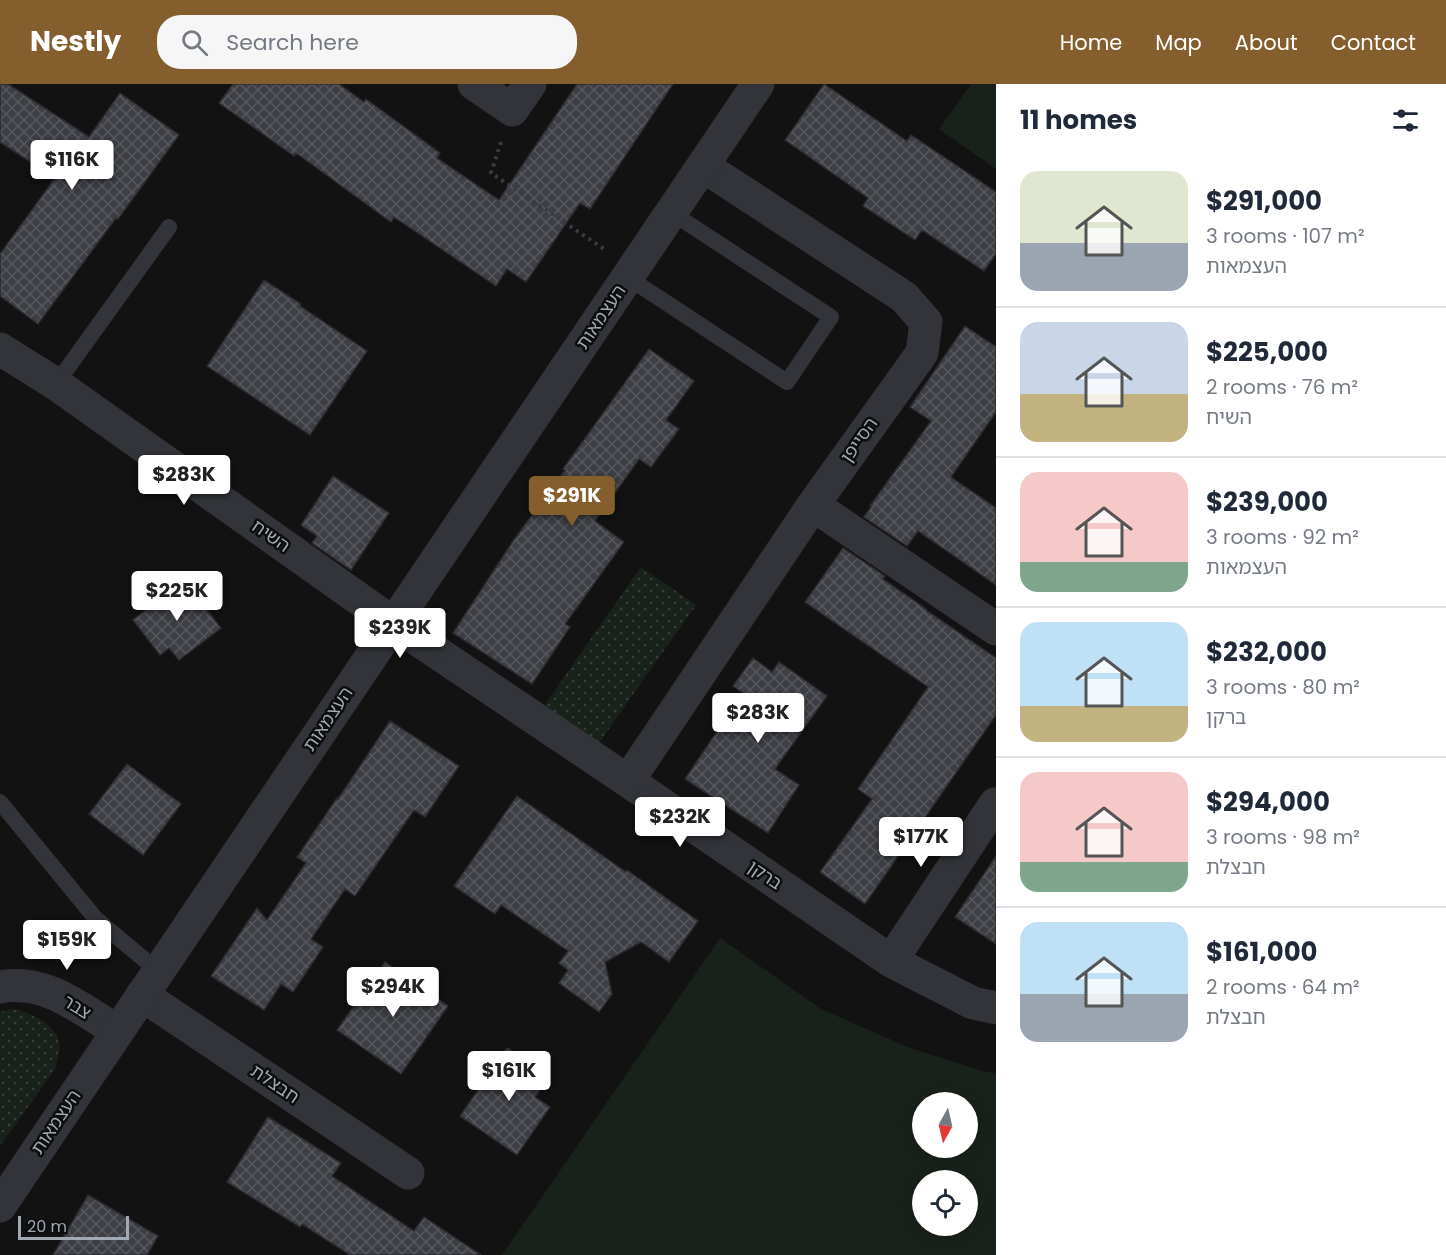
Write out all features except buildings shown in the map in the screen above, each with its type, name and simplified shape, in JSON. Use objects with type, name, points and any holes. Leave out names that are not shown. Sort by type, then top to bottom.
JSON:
[{"type":"street","points":[[474,84],[521,97]]},
{"type":"street","name":"העצמאות","points":[[0,1206],[758,84]]},
{"type":"street","name":"הסייפן","points":[[628,781],[813,505],[922,353],[926,322],[904,297],[703,166]]},
{"type":"street","name":"השיח","points":[[0,349],[56,384],[393,623]]},
{"type":"street","points":[[813,505],[996,629]]},
{"type":"street","name":"ברקן","points":[[393,623],[891,961],[973,1003],[996,1008]]},
{"type":"street","points":[[891,961],[994,804]]},
{"type":"street","name":"חבצלת","points":[[150,983],[408,1173]]},
{"type":"street","name":"צבר","points":[[0,987],[13,984],[36,987],[59,995],[117,1031]]},
{"type":"lane","points":[[630,273],[787,382],[831,316],[672,213]]},
{"type":"lane","points":[[56,384],[169,227]]},
{"type":"lane","points":[[0,802],[150,983]]},
{"type":"path","points":[[521,97],[491,173],[630,273]]},
{"type":"shaded area","points":[[971,84],[996,84],[996,169],[939,129]]},
{"type":"shaded area","points":[[641,567],[696,605],[584,764],[530,726]]},
{"type":"shaded area","points":[[720,938],[821,1009],[910,1048],[986,1072],[996,1073],[996,1255],[502,1255]]},
{"type":"shaded area","points":[[10,1009],[23,1011],[44,1021],[57,1035],[60,1046],[55,1069],[0,1146],[0,1012]]}]
